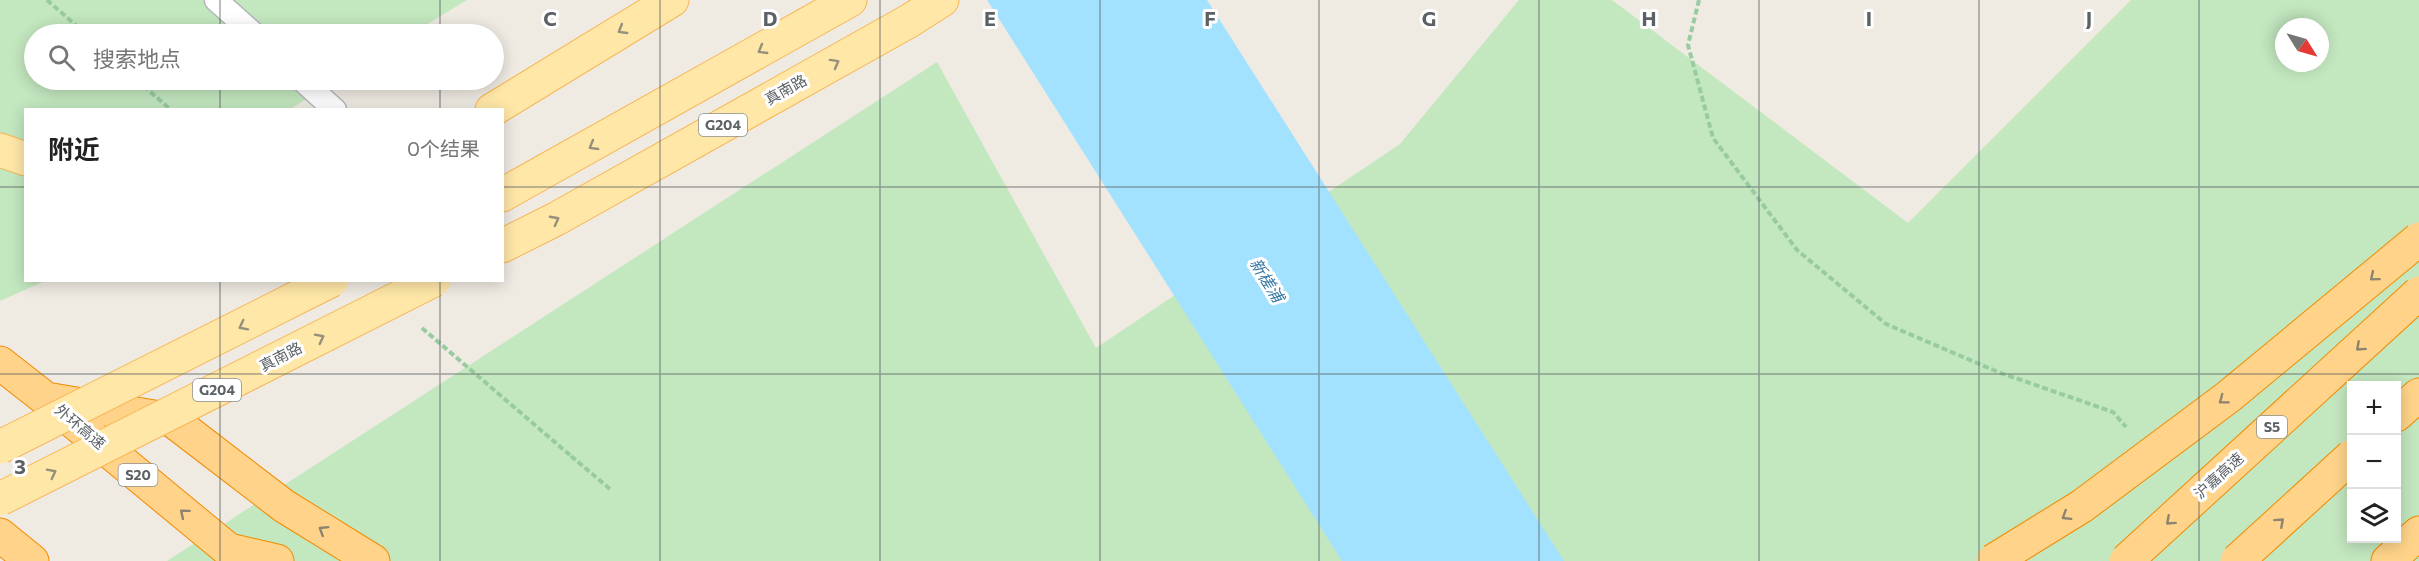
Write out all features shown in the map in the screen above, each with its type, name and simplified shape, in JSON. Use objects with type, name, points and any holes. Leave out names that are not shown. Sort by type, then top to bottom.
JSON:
[{"type":"highway","points":[[1993,561],[2082,506],[2228,397],[2419,239]]},
{"type":"highway","name":"沪嘉高速","points":[[2126,561],[2419,293]]},
{"type":"highway","name":"外环高速","points":[[0,363],[236,556]]},
{"type":"highway","points":[[2401,411],[2419,395]]},
{"type":"highway","points":[[46,399],[172,420],[284,506],[373,561]]},
{"type":"highway","points":[[2237,561],[2347,461]]},
{"type":"highway","points":[[2388,561],[2419,533]]},
{"type":"highway","points":[[0,535],[33,561]]},
{"type":"highway","points":[[236,556],[277,561]]},
{"type":"main road","points":[[495,108],[672,0]]},
{"type":"main road","points":[[504,194],[850,0]]},
{"type":"main road","name":"真南路","points":[[504,245],[577,207],[909,21],[942,0]]},
{"type":"main road","points":[[0,150],[24,158]]},
{"type":"main road","points":[[0,447],[328,282]]},
{"type":"main road","name":"真南路","points":[[0,499],[430,282]]},
{"type":"lane","points":[[216,0],[243,24]]},
{"type":"lane","points":[[313,90],[333,108]]},
{"type":"path","points":[[47,0],[75,24]]},
{"type":"path","points":[[1699,0],[1688,45],[1713,138],[1797,250],[1886,324],[1998,372],[2113,412],[2128,429]]},
{"type":"path","points":[[148,90],[169,108]]},
{"type":"path","points":[[417,323],[610,489]]},
{"type":"green space","points":[[0,0],[467,0],[427,24],[24,24],[24,90],[321,90],[292,108],[24,108],[24,282],[43,282],[0,301]]},
{"type":"green space","points":[[1519,0],[1612,0],[1908,223],[2131,0],[2419,0],[2419,561],[167,561],[937,62],[1096,348],[1400,144]]},
{"type":"water","name":"新槎浦","points":[[987,0],[1207,0],[1564,561],[1342,561]]}]
